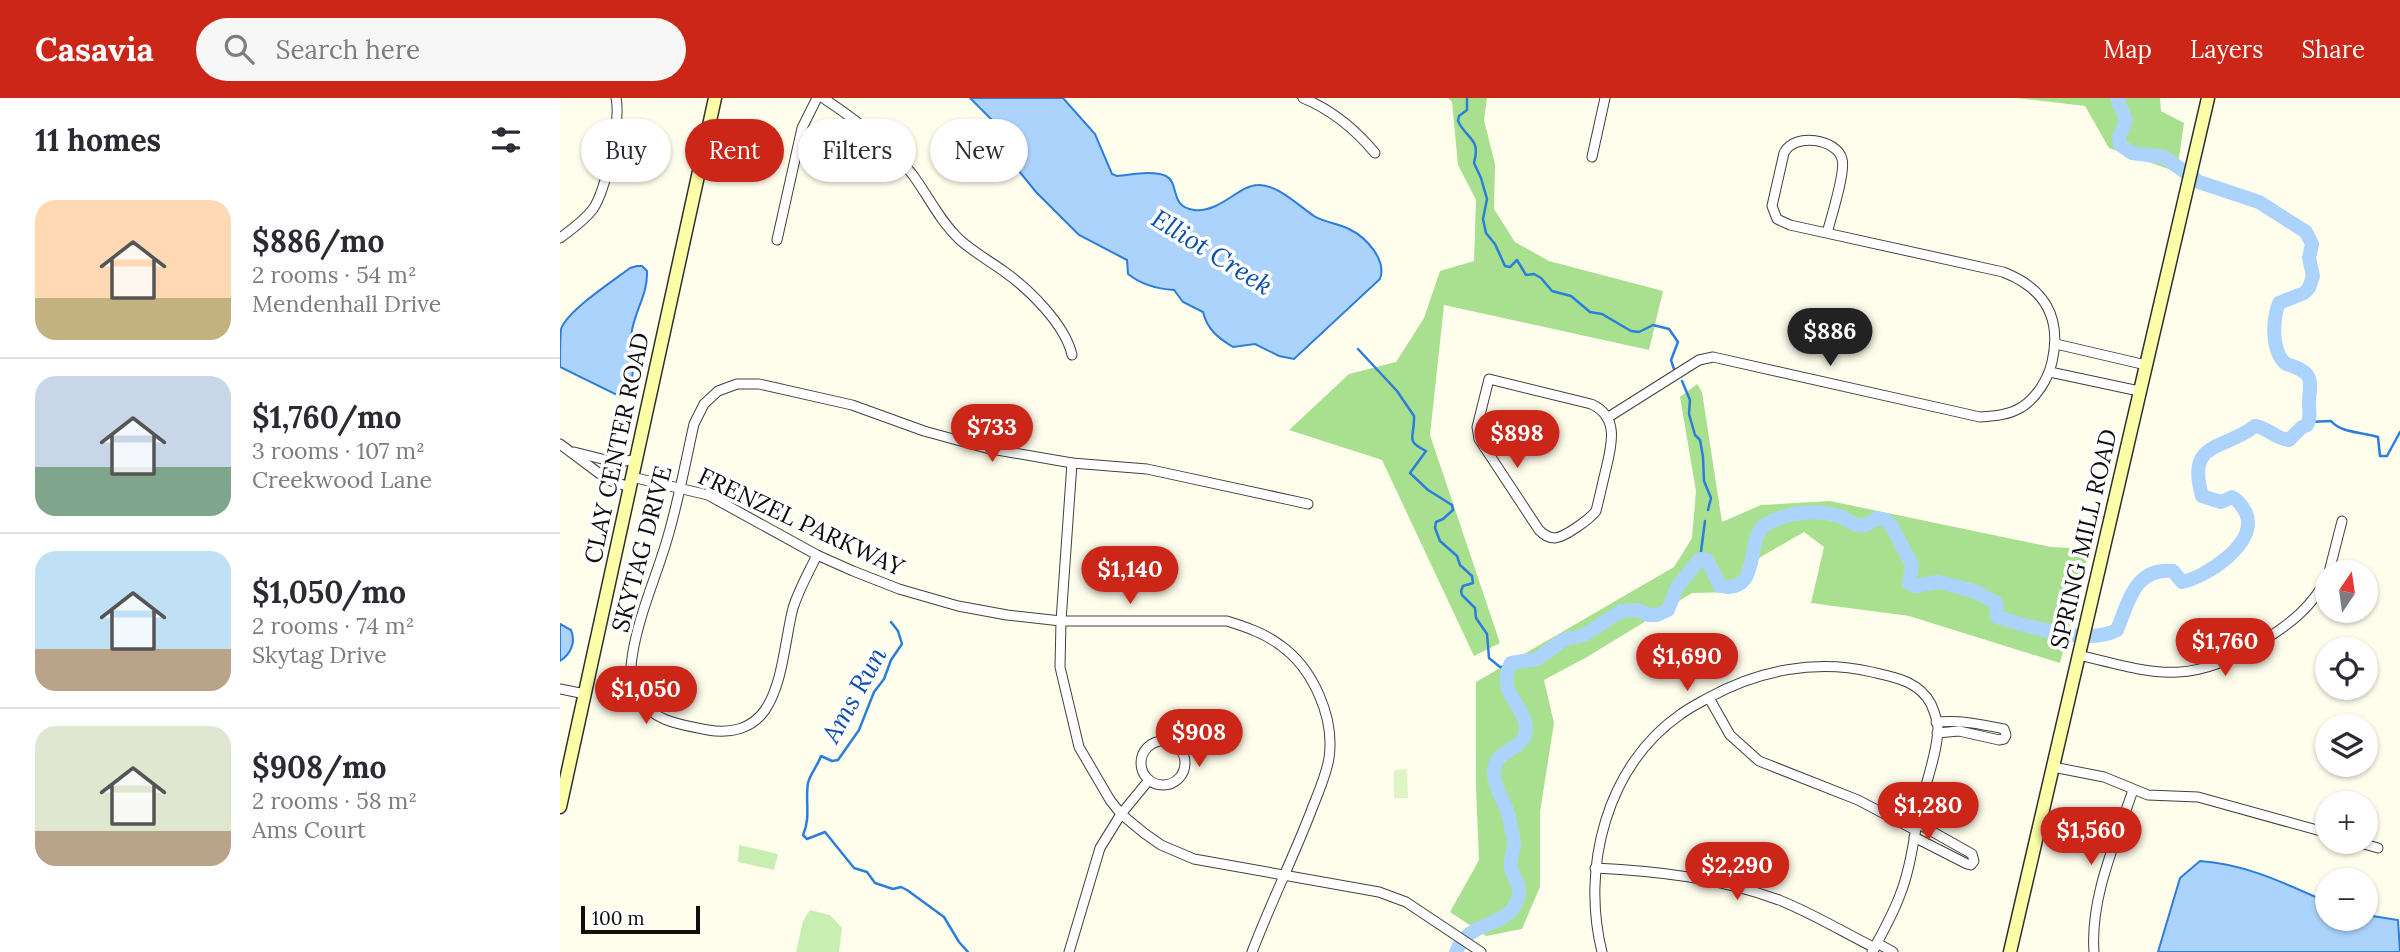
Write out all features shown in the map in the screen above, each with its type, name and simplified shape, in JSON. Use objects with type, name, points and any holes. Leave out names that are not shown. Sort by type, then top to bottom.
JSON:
[{"type":"street","points":[[560,238],[585,219],[599,198],[616,127],[616,98]]},
{"type":"street","name":"CLAY CENTER ROAD","points":[[560,807],[715,98]]},
{"type":"street","points":[[777,240],[802,128],[817,98]]},
{"type":"street","points":[[823,98],[904,164],[958,239],[1026,290],[1063,331],[1069,341],[1072,355]]},
{"type":"street","points":[[1303,98],[1343,121],[1375,153]]},
{"type":"street","points":[[1592,157],[1605,98]]},
{"type":"street","name":"SPRING MILL ROAD","points":[[2198,135],[2201,98]]},
{"type":"street","name":"SPRING MILL ROAD","points":[[2010,952],[2208,98]]},
{"type":"street","points":[[1607,418],[1709,357],[1980,417],[1996,416],[2022,407],[2042,386],[2050,372],[2056,344],[2053,317],[2040,296],[2020,279],[2003,272],[1827,233],[1783,222],[1774,213],[1772,206],[1784,153],[1787,146],[1797,140],[1830,145],[1836,148],[1842,157],[1841,173],[1827,233]]},
{"type":"street","points":[[2056,344],[2146,365]]},
{"type":"street","points":[[2050,372],[2139,391]]},
{"type":"street","points":[[1489,379],[1588,402],[1601,409],[1607,418],[1612,430],[1612,440],[1595,513],[1560,537],[1544,536],[1477,433],[1489,379]]},
{"type":"street","name":"SKYTAG DRIVE","points":[[817,555],[795,604],[773,695],[760,716],[740,729],[720,732],[677,723],[661,717],[646,706],[633,681],[632,664],[647,599],[667,539],[698,414],[713,395],[729,386],[752,384],[860,407],[960,442],[1012,453],[1072,463],[1147,469],[1308,504]]},
{"type":"street","name":"FRENZEL PARKWAY","points":[[560,444],[608,480],[680,487],[715,498],[817,555],[886,584],[945,603],[1007,615],[1061,621],[1227,621],[1282,646],[1299,663],[1312,683],[1325,710],[1330,743],[1325,773],[1252,952]]},
{"type":"street","points":[[569,451],[614,462],[635,460]]},
{"type":"street","points":[[1072,463],[1060,667],[1079,747],[1097,780],[1121,814],[1144,834],[1173,851],[1208,863],[1379,892],[1406,902],[1481,952]]},
{"type":"street","points":[[2332,560],[2342,521]]},
{"type":"street","points":[[2080,649],[2158,673],[2195,671],[2225,662],[2289,625],[2315,599]]},
{"type":"street","points":[[1602,952],[1595,916],[1595,868],[1606,818],[1631,767],[1680,714],[1709,698],[1741,682],[1787,669],[1824,666],[1853,668],[1907,681],[1925,695],[1937,722],[1937,733],[1901,894],[1875,948]]},
{"type":"street","points":[[560,689],[585,694]]},
{"type":"street","points":[[1709,698],[1730,735],[1759,761],[1858,800],[1915,830],[1972,854],[1974,861],[1971,865],[1966,864],[1915,830]]},
{"type":"street","points":[[1937,722],[1960,720],[1980,723],[2004,729],[2006,735],[1999,740],[1959,731],[1937,733]]},
{"type":"street","points":[[1163,741],[1177,746],[1184,758],[1180,777],[1161,785],[1149,780],[1141,767],[1144,752],[1149,746],[1163,741]]},
{"type":"street","points":[[2053,766],[2104,777],[2133,790],[2160,797],[2198,797],[2315,829]]},
{"type":"street","points":[[1069,952],[1097,857],[1121,814],[1149,780]]},
{"type":"street","points":[[2094,952],[2093,923],[2106,870],[2133,790]]},
{"type":"street","points":[[1595,868],[1667,873],[1719,882],[1755,892],[1804,911],[1875,948],[1894,952]]},
{"type":"green space","points":[[1448,98],[1487,98],[1484,120],[1495,164],[1494,209],[1515,242],[1549,261],[1663,291],[1649,350],[1444,305],[1430,435],[1500,643],[1474,656],[1382,460],[1289,430],[1349,374],[1396,362],[1424,318],[1440,271],[1474,261],[1476,200],[1458,165],[1452,102]]},
{"type":"green space","points":[[2016,98],[2160,98],[2161,111],[2184,123],[2177,172],[2109,148],[2085,106]]},
{"type":"green space","points":[[1697,384],[1702,392],[1722,522],[1761,505],[1830,501],[2051,547],[2090,549],[2060,663],[1909,616],[1811,603],[1824,547],[1804,532],[1759,558],[1738,592],[1692,593],[1544,680],[1554,723],[1540,812],[1540,887],[1522,929],[1486,936],[1450,912],[1479,860],[1476,682],[1674,567],[1692,538],[1696,491],[1680,397]]},
{"type":"green space","points":[[1407,769],[1408,798],[1394,798],[1394,770]]},
{"type":"green space","points":[[739,845],[778,854],[774,870],[738,862]]},
{"type":"green space","points":[[810,910],[830,915],[842,928],[839,952],[796,952],[803,921]]},
{"type":"water","name":"Elliot Creek","points":[[970,98],[1063,98],[1095,134],[1112,174],[1117,176],[1154,173],[1166,176],[1173,184],[1181,204],[1194,210],[1212,207],[1251,186],[1273,188],[1314,216],[1345,227],[1368,243],[1378,257],[1380,279],[1294,359],[1279,356],[1255,344],[1233,347],[1214,332],[1203,312],[1183,302],[1174,290],[1156,287],[1128,274],[1127,260],[1079,235],[1036,192],[1028,182],[1028,119],[991,119]]},
{"type":"water","points":[[642,266],[647,271],[647,279],[632,330],[632,379],[625,394],[619,396],[560,367],[561,329],[581,305],[630,268]]},
{"type":"water","points":[[560,624],[571,630],[573,643],[570,651],[560,661]]},
{"type":"water","points":[[2200,861],[2233,866],[2281,882],[2315,897],[2315,931],[2378,931],[2378,917],[2398,920],[2400,952],[2158,952],[2180,878]]},
{"type":"waterway","points":[[1467,98],[1467,110],[1459,116],[1458,121],[1476,149],[1474,163],[1487,199],[1483,219],[1486,233],[1495,244],[1505,266],[1510,267],[1517,260],[1526,275],[1534,274],[1552,291],[1571,296],[1590,312],[1602,314],[1631,331],[1639,332],[1653,325],[1669,329],[1678,342],[1671,360],[1674,369]]},
{"type":"waterway","points":[[1456,952],[1470,933],[1508,913],[1519,894],[1511,869],[1514,842],[1509,815],[1494,778],[1495,764],[1499,758],[1517,745],[1525,735],[1524,719],[1507,682],[1511,663],[1537,659],[1563,640],[1584,635],[1621,611],[1637,610],[1657,615],[1668,610],[1677,587],[1700,559],[1707,560],[1720,586],[1733,586],[1742,582],[1748,574],[1759,531],[1765,525],[1782,517],[1811,512],[1839,516],[1861,525],[1877,518],[1886,520],[1912,565],[1909,583],[1915,586],[1937,582],[1976,592],[1996,603],[1997,617],[2057,633],[2090,636],[2117,630],[2135,588],[2150,574],[2173,571],[2182,582],[2192,579],[2216,566],[2238,547],[2248,524],[2246,513],[2232,497],[2221,502],[2202,496],[2198,478],[2199,465],[2203,456],[2211,449],[2255,426],[2289,440],[2307,425],[2310,415],[2309,378],[2304,372],[2285,363],[2279,355],[2274,324],[2279,303],[2304,293],[2309,288],[2313,276],[2309,258],[2312,244],[2306,232],[2259,202],[2199,182],[2164,157],[2132,153],[2120,145],[2119,137],[2126,121],[2117,98]]},
{"type":"waterway","points":[[1358,349],[1397,391],[1414,416],[1413,441],[1426,451],[1410,473],[1428,490],[1452,505],[1453,510],[1436,522],[1435,528],[1440,541],[1457,556],[1460,565],[1472,576],[1473,583],[1463,586],[1461,591],[1475,608],[1476,618],[1487,634],[1489,658],[1500,667],[1509,666]]},
{"type":"waterway","points":[[1682,381],[1690,400],[1689,414],[1695,435],[1700,440],[1704,481],[1711,498],[1708,510]]},
{"type":"waterway","points":[[2309,422],[2331,421],[2346,430],[2378,437],[2380,456],[2387,456],[2400,432]]},
{"type":"waterway","points":[[1700,559],[1705,521]]},
{"type":"waterway","name":"Ams Run","points":[[891,622],[898,631],[902,644],[874,692],[859,730],[838,760],[832,761],[821,756],[812,773],[808,783],[807,822],[803,835],[807,839],[825,832],[854,868],[867,872],[875,883],[907,890],[944,917],[968,952]]}]
